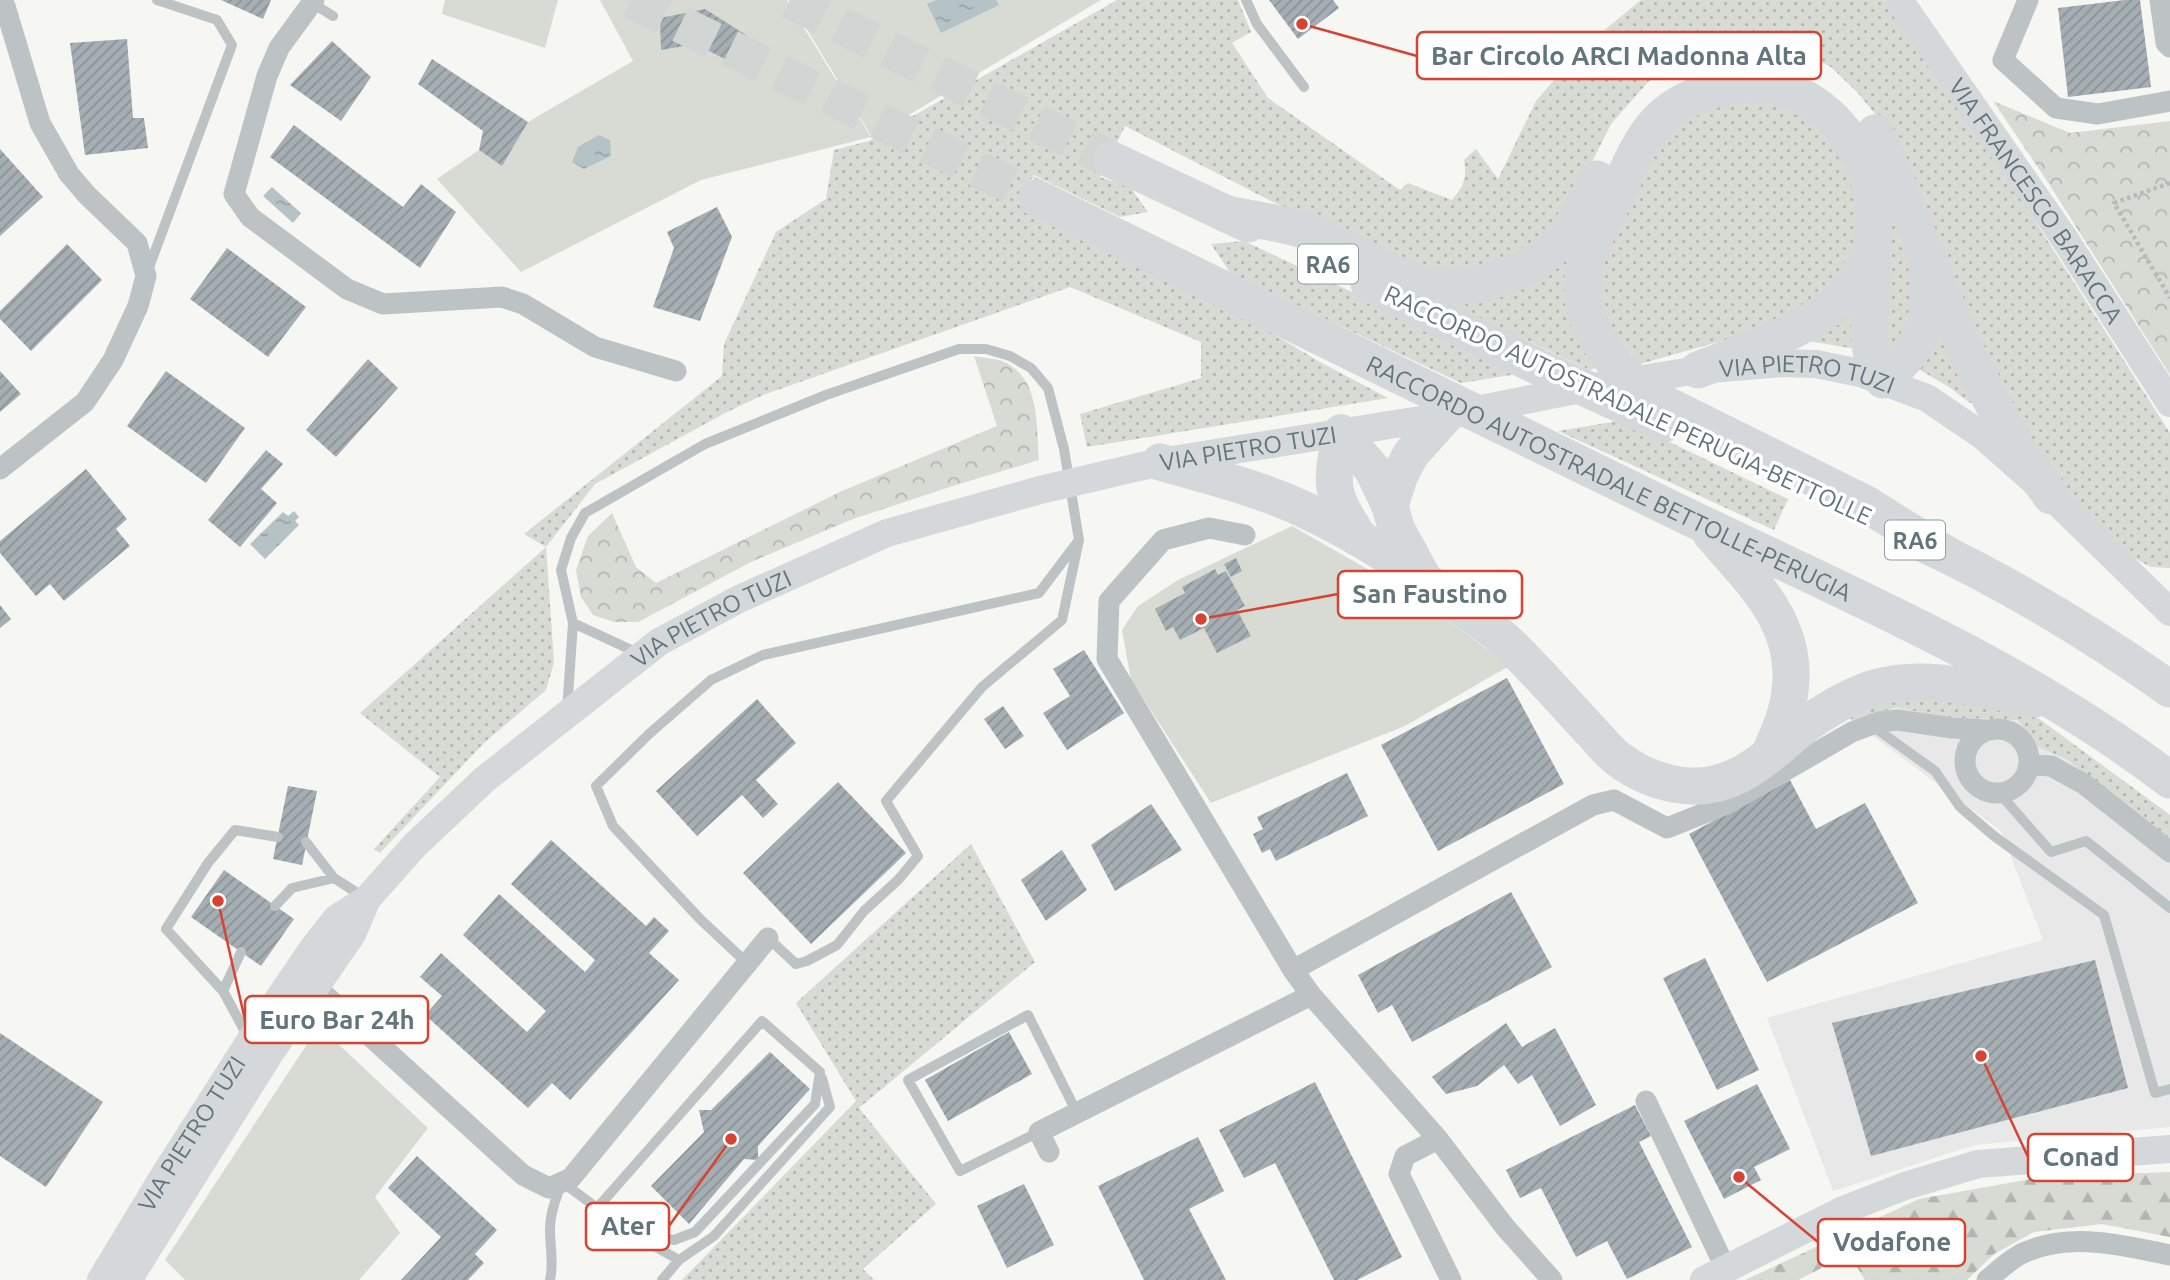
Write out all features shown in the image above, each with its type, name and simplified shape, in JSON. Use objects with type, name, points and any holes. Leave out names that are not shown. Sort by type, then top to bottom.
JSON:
[{"type":"highway","points":[[1227,214],[1309,232],[1404,277],[1441,285],[1477,286],[1505,277],[1554,247],[1580,214],[1617,139],[1634,116],[1657,94],[1683,78],[1727,63],[1753,61],[1786,65],[1819,80],[1865,117],[1881,144],[1964,347],[2013,443],[2051,496]]},
{"type":"highway","points":[[1926,253],[1928,310],[1923,332],[1916,347],[1883,380],[1872,356],[1869,339],[1874,206],[1862,159],[1835,122],[1815,104],[1798,95],[1758,84],[1739,83],[1697,95],[1668,113],[1648,133],[1595,237],[1585,265],[1583,302],[1588,322],[1605,350],[1628,378],[1649,396],[1866,505],[1949,556]]},
{"type":"highway","name":"RACCORDO AUTOSTRADALE PERUGIA-BETTOLLE","points":[[1112,160],[1544,369],[1949,556],[2046,608],[2170,689]]},
{"type":"highway","name":"RACCORDO AUTOSTRADALE BETTOLLE-PERUGIA","points":[[1037,198],[1386,372],[1896,614],[1985,660],[2054,702],[2170,780]]},
{"type":"highway","points":[[1698,370],[1784,333],[1830,308],[1858,276],[1872,244]]},
{"type":"highway","points":[[1390,506],[1399,477],[1411,454],[1445,416]]},
{"type":"highway","points":[[1341,433],[1373,470],[1390,506],[1395,528],[1424,580]]},
{"type":"highway","points":[[1341,433],[1333,473],[1334,490],[1343,513],[1360,539]]},
{"type":"highway","points":[[1160,462],[1243,486],[1305,510],[1360,539],[1424,580],[1507,642],[1617,758],[1644,775],[1681,785],[1717,785],[1747,772],[1768,759],[1805,726],[1836,704],[1871,690],[1902,683],[1928,681],[2054,702]]},
{"type":"highway","points":[[1702,524],[1759,589],[1775,614],[1788,646],[1791,674],[1789,700],[1768,759]]},
{"type":"main road","name":"VIA FRANCESCO BARACCA","points":[[1899,0],[2057,227],[2170,403]]},
{"type":"main road","name":"VIA PIETRO TUZI","points":[[101,1280],[250,1041],[337,918],[367,899],[415,845],[485,779],[659,642],[739,599],[887,533],[1040,489],[1160,462],[1445,416],[1581,389],[1698,370],[1781,363],[1816,364],[1883,380],[1927,398],[1983,436],[2051,496],[2170,612]]},
{"type":"main road","points":[[2123,566],[2150,581],[2170,580]]},
{"type":"main road","name":"VIA PIETRO TUZI","points":[[128,1280],[270,1053],[352,934],[367,899]]},
{"type":"main road","points":[[1715,1274],[1843,1210],[1905,1186],[1978,1164],[2168,1149]]},
{"type":"street","points":[[2028,0],[2003,60],[2056,108],[2098,114],[2170,101]]},
{"type":"street","points":[[2160,0],[2166,44],[2170,47]]},
{"type":"street","points":[[313,1],[279,48],[264,89],[234,194],[250,217],[347,289],[383,304],[502,298],[523,304],[595,347],[676,371]]},
{"type":"street","points":[[0,469],[85,402],[113,360],[138,306],[146,276],[137,243],[69,174],[40,122],[5,6]]},
{"type":"street","points":[[1245,535],[1209,528],[1163,540],[1109,601],[1107,659],[1293,970],[1311,995],[1438,1139],[1505,1227],[1552,1280]]},
{"type":"street","points":[[1293,970],[1593,805],[1614,800],[1667,828],[1727,804],[1852,732],[1871,725],[1898,720],[2008,730],[2018,735],[2025,743],[2030,765],[2027,775],[2013,790],[1999,793],[1983,790],[1974,784],[1965,765],[1941,735],[1920,724]]},
{"type":"street","points":[[1965,765],[1969,744],[1986,730]]},
{"type":"street","points":[[2030,765],[2051,766],[2084,785],[2170,852]]},
{"type":"street","points":[[316,987],[523,1175],[549,1188],[571,1178],[768,938]]},
{"type":"street","points":[[1049,1152],[1039,1132],[1311,995]]},
{"type":"street","points":[[1646,1101],[1715,1274]]},
{"type":"street","points":[[1438,1139],[1405,1156],[1399,1174],[1451,1280]]},
{"type":"street","points":[[1987,1280],[2022,1254],[2072,1241],[2101,1242],[2170,1255]]},
{"type":"lane","points":[[146,276],[232,46],[217,20],[157,0]]},
{"type":"lane","points":[[1246,0],[1257,23],[1304,87]]},
{"type":"lane","points":[[313,1],[333,16]]},
{"type":"lane","points":[[566,717],[573,623],[561,570],[571,538],[585,513],[705,444],[838,391],[959,349],[986,349],[1010,356],[1031,368],[1048,388],[1064,449],[1079,541],[1062,620],[982,687],[886,801],[918,856],[898,880],[864,911],[837,945],[807,961],[796,964],[768,938]]},
{"type":"lane","points":[[748,964],[700,919],[613,825],[596,786],[649,734],[711,680],[763,655],[1039,593],[1079,541]]},
{"type":"lane","points":[[573,623],[643,655]]},
{"type":"lane","points":[[1871,725],[1935,771],[1959,807],[1994,836],[2104,915],[2155,1093],[2170,1089]]},
{"type":"lane","points":[[1999,793],[2051,852],[2087,841],[2170,908]]},
{"type":"lane","points":[[250,1041],[223,991],[166,929],[208,863],[235,830],[278,837]]},
{"type":"lane","points":[[306,842],[334,878],[367,899]]},
{"type":"lane","points":[[275,906],[292,888],[334,878]]},
{"type":"lane","points":[[223,991],[241,952]]},
{"type":"lane","points":[[1039,1132],[960,1171],[908,1080],[1028,1015],[1077,1113]]},
{"type":"lane","points":[[598,1207],[762,1021],[820,1072],[830,1107],[714,1236],[679,1261],[662,1280]]},
{"type":"lane","points":[[631,1233],[674,1240],[695,1232],[814,1104],[820,1072]]},
{"type":"lane","points":[[550,1280],[553,1269],[551,1212],[562,1182],[631,1233],[679,1261]]},
{"type":"path","points":[[2170,183],[2114,204],[2170,298]]},
{"type":"shaded area","points":[[1890,693],[2038,718],[2170,815],[2170,1127],[1975,1145],[1833,1191],[1767,1018],[2043,940],[2001,831],[1842,713]]},
{"type":"green space","points":[[445,0],[558,0],[545,48],[442,14]]},
{"type":"green space","points":[[600,0],[787,0],[871,137],[701,180],[521,272],[437,179],[479,150],[502,166],[528,122],[633,61]]},
{"type":"green space","points":[[789,0],[1101,0],[872,137]]},
{"type":"green space","points":[[1117,0],[1238,0],[1251,32],[1232,43],[1268,98],[1400,190],[1408,183],[1452,200],[1464,182],[1464,160],[1476,149],[1498,179],[1536,101],[1579,51],[1641,0],[1884,0],[2007,177],[2170,433],[2170,568],[2151,567],[2130,556],[2051,479],[2029,451],[1884,125],[1857,92],[1831,67],[1805,54],[1755,46],[1712,49],[1691,56],[1649,81],[1611,124],[1583,180],[1544,237],[1474,275],[1397,259],[1271,201],[1125,126],[1100,177],[1130,187],[1148,212],[1120,217],[1034,175],[1018,203],[1270,332],[1388,398],[1087,447],[1080,414],[1201,378],[1201,342],[1070,287],[763,395],[727,412],[595,484],[546,547],[524,534],[722,376],[724,344],[776,232],[826,199],[834,150],[869,141]]},
{"type":"green space","points":[[1759,71],[1789,78],[1817,90],[1853,119],[1874,150],[1903,224],[1918,293],[1916,315],[1910,335],[1897,352],[1888,354],[1883,349],[1881,338],[1886,232],[1882,191],[1873,161],[1849,124],[1828,104],[1803,89],[1755,77],[1710,82],[1689,91],[1669,103],[1651,119],[1628,151],[1586,231],[1575,267],[1575,317],[1581,336],[1597,367],[1590,370],[1457,308],[1455,304],[1458,300],[1503,290],[1530,278],[1566,249],[1580,230],[1625,142],[1657,104],[1676,90],[1699,80],[1726,73]]},
{"type":"green space","points":[[1753,98],[1789,106],[1844,153],[1863,226],[1847,274],[1775,326],[1640,364],[1606,323],[1598,280],[1613,230],[1666,134],[1700,109]]},
{"type":"green space","points":[[1993,101],[2070,133],[2170,121],[2170,375],[2047,181]]},
{"type":"green space","points":[[1244,241],[1524,373],[1461,383],[1231,274],[1211,244]]},
{"type":"green space","points":[[1855,299],[1856,349],[1808,341]]},
{"type":"green space","points":[[1936,318],[1974,402],[1970,403],[1913,366]]},
{"type":"green space","points":[[974,356],[1002,361],[1015,368],[1024,378],[1034,404],[1039,460],[853,519],[751,562],[638,622],[614,622],[593,615],[581,597],[576,570],[588,536],[612,513],[636,567],[656,583],[842,491],[997,426]]},
{"type":"green space","points":[[1624,420],[1788,499],[1774,530],[1558,431]]},
{"type":"green space","points":[[1292,526],[1420,599],[1509,666],[1405,726],[1211,803],[1131,680],[1122,630],[1138,606],[1178,580]]},
{"type":"green space","points":[[546,547],[554,662],[546,690],[484,743],[380,853],[374,849],[440,777],[360,713]]},
{"type":"green space","points":[[1890,693],[2007,703],[2038,718],[2170,815],[2170,839],[2066,759],[2038,747],[2018,720],[1940,717],[1897,707],[1854,722],[1842,713]]},
{"type":"green space","points":[[971,844],[1035,962],[859,1108],[936,1204],[863,1269],[874,1280],[682,1280],[856,1101],[796,1003]]},
{"type":"green space","points":[[319,1026],[428,1128],[375,1197],[400,1233],[359,1280],[185,1280],[165,1260]]},
{"type":"green space","points":[[2170,1172],[2170,1237],[2102,1224],[2034,1232],[1994,1254],[1967,1280],[1865,1280],[1849,1254],[1798,1280],[1745,1280],[1919,1199],[2042,1177]]},
{"type":"water","points":[[936,0],[996,0],[999,5],[941,33],[927,4]]},
{"type":"water","points":[[599,135],[610,140],[611,156],[584,169],[572,162],[578,147]]},
{"type":"water","points":[[272,187],[301,213],[293,223],[263,196]]},
{"type":"water","points":[[294,511],[299,517],[295,521],[299,525],[265,559],[250,544],[283,512],[288,516]]},
{"type":"building","points":[[221,0],[271,0],[263,19]]},
{"type":"building","points":[[1269,0],[1333,0],[1339,8],[1298,39]]},
{"type":"building","points":[[2140,0],[2151,87],[2068,97],[2058,8]]},
{"type":"building","points":[[705,9],[746,35],[733,63],[695,44],[661,50],[660,18]]},
{"type":"building","points":[[127,39],[133,118],[144,118],[148,148],[85,155],[70,43]]},
{"type":"building","points":[[332,41],[371,77],[341,121],[290,85]]},
{"type":"building","points":[[432,59],[528,122],[502,166],[479,150],[483,131],[418,84]]},
{"type":"building","points":[[294,125],[403,207],[421,184],[456,212],[420,268],[270,157]]},
{"type":"building","points":[[0,149],[43,197],[0,236]]},
{"type":"building","points":[[717,207],[732,237],[700,321],[653,307],[674,248],[667,232]]},
{"type":"building","points":[[67,244],[102,280],[31,351],[0,319],[0,311]]},
{"type":"building","points":[[227,248],[306,307],[268,357],[190,299]]},
{"type":"building","points":[[368,359],[398,388],[336,457],[306,430]]},
{"type":"building","points":[[0,371],[21,394],[0,412]]},
{"type":"building","points":[[166,371],[245,428],[206,483],[127,426]]},
{"type":"building","points":[[266,450],[283,464],[261,489],[277,503],[240,547],[208,520]]},
{"type":"building","points":[[86,469],[127,519],[116,529],[130,546],[64,601],[50,584],[36,596],[0,553],[0,541]]},
{"type":"building","points":[[1236,558],[1242,571],[1231,577],[1224,564]]},
{"type":"building","points":[[1215,569],[1218,575],[1226,571],[1245,606],[1237,610],[1251,636],[1217,653],[1204,628],[1180,640],[1173,627],[1166,631],[1155,609],[1185,593],[1182,587]]},
{"type":"building","points":[[0,605],[11,619],[0,628]]},
{"type":"building","points":[[1084,650],[1124,713],[1067,750],[1043,713],[1070,696],[1053,669]]},
{"type":"building","points":[[1507,678],[1564,784],[1438,851],[1381,745]]},
{"type":"building","points":[[757,699],[796,743],[756,780],[778,804],[763,818],[742,795],[697,836],[656,791]]},
{"type":"building","points":[[1003,706],[1024,736],[1005,749],[984,719]]},
{"type":"building","points":[[1347,773],[1368,816],[1276,861],[1270,849],[1262,853],[1253,834],[1263,829],[1257,817]]},
{"type":"building","points":[[1790,780],[1816,829],[1865,803],[1918,903],[1767,982],[1689,834]]},
{"type":"building","points":[[838,782],[906,853],[811,944],[743,873]]},
{"type":"building","points":[[288,786],[317,791],[302,865],[273,859]]},
{"type":"building","points":[[1151,804],[1182,850],[1115,891],[1091,845]]},
{"type":"building","points":[[551,840],[646,926],[654,917],[669,931],[649,953],[679,980],[570,1100],[552,1083],[528,1108],[425,1015],[442,996],[420,977],[441,953],[527,1032],[546,1011],[463,935],[499,894],[585,972],[595,960],[511,884]]},
{"type":"building","points":[[1062,850],[1087,890],[1046,921],[1021,880]]},
{"type":"building","points":[[224,870],[294,919],[261,966],[191,917]]},
{"type":"building","points":[[1511,892],[1552,967],[1412,1042],[1392,1005],[1378,1013],[1358,975]]},
{"type":"building","points":[[1705,958],[1759,1070],[1717,1090],[1663,978]]},
{"type":"building","points":[[2095,960],[2128,1088],[1871,1156],[1832,1023]]},
{"type":"building","points":[[1506,1023],[1522,1047],[1555,1028],[1596,1105],[1560,1126],[1532,1075],[1518,1084],[1504,1065],[1477,1086],[1446,1094],[1432,1077]]},
{"type":"building","points":[[1009,1032],[1032,1074],[948,1121],[925,1080]]},
{"type":"building","points":[[0,1033],[103,1102],[46,1187],[0,1156]]},
{"type":"building","points":[[770,1052],[810,1089],[758,1146],[758,1160],[744,1159],[689,1224],[651,1186],[704,1132],[699,1110],[711,1110]]},
{"type":"building","points":[[1315,1082],[1402,1257],[1357,1280],[1334,1280],[1275,1163],[1244,1178],[1219,1130]]},
{"type":"building","points":[[1757,1084],[1790,1149],[1754,1167],[1761,1180],[1724,1199],[1684,1121]]},
{"type":"building","points":[[1635,1105],[1651,1136],[1639,1142],[1692,1247],[1627,1279],[1607,1241],[1576,1257],[1541,1188],[1520,1198],[1506,1170]]},
{"type":"building","points":[[1198,1137],[1224,1191],[1189,1209],[1226,1280],[1144,1280],[1098,1186]]},
{"type":"building","points":[[417,1156],[497,1230],[475,1254],[484,1263],[468,1280],[401,1280],[441,1237],[388,1188]]},
{"type":"building","points":[[1024,1184],[1054,1245],[1007,1268],[977,1206]]},
{"type":"tunnel","points":[[631,0],[1037,198]]},
{"type":"tunnel","points":[[790,0],[1112,160]]},
{"type":"place","name":"Bar Circolo ARCI Madonna Alta","points":[[1302,24]]},
{"type":"place","name":"San Faustino","points":[[1201,619]]},
{"type":"place","name":"Euro Bar 24h","points":[[218,901]]},
{"type":"place","name":"Conad","points":[[1981,1056]]},
{"type":"place","name":"Ater","points":[[731,1139]]},
{"type":"place","name":"Vodafone","points":[[1739,1177]]}]
